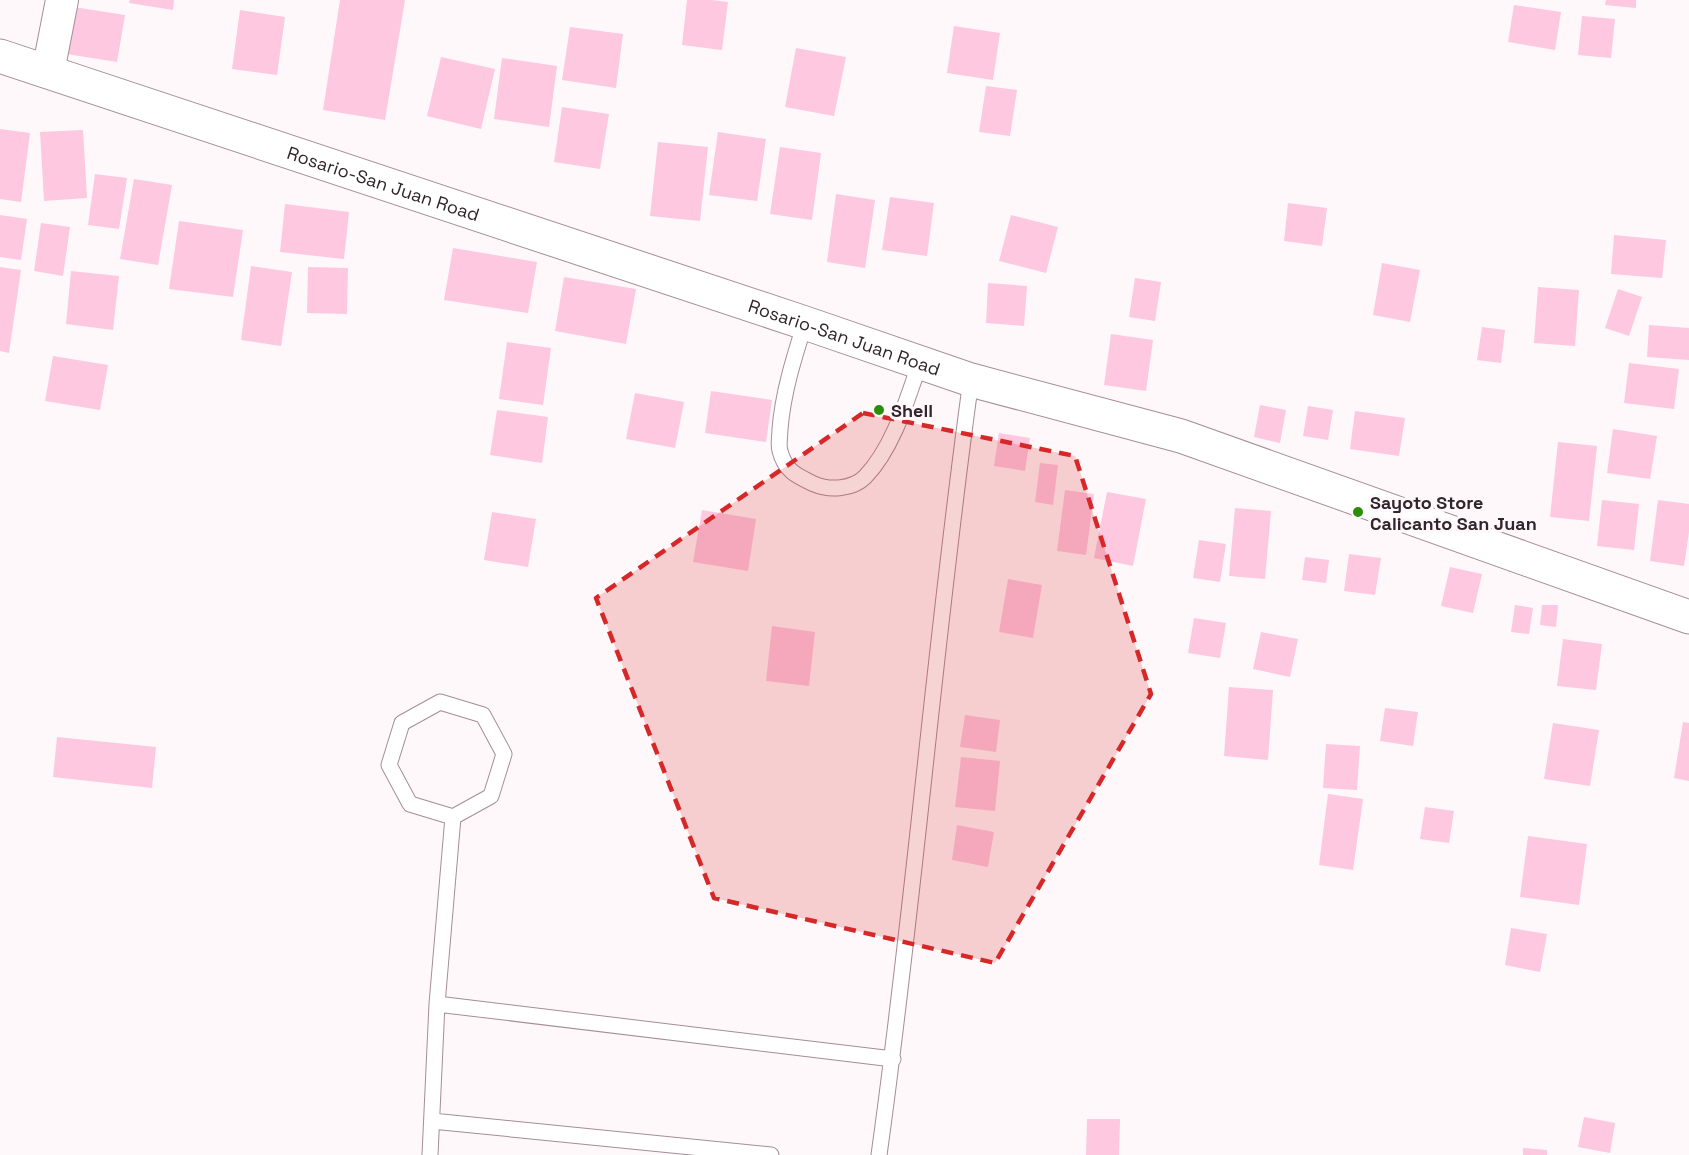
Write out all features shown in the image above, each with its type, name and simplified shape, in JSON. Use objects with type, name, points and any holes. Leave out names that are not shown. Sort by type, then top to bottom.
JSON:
[{"type":"main road","name":"Rosario-San Juan Road","points":[[0,56],[806,323],[971,380],[1182,436],[1689,617]]},
{"type":"street","points":[[48,72],[62,0]]},
{"type":"lane","points":[[806,323],[788,381],[782,410],[779,450],[788,470],[817,485],[842,489],[864,478],[883,454],[903,410],[920,362]]},
{"type":"lane","points":[[879,1155],[893,1059],[957,485],[971,380]]},
{"type":"lane","points":[[440,702],[483,715],[504,754],[491,796],[453,817],[410,804],[389,765],[402,723],[440,702]]},
{"type":"lane","points":[[430,1155],[437,1004],[453,817]]},
{"type":"lane","points":[[437,1004],[893,1059]]},
{"type":"lane","points":[[432,1121],[771,1155]]},
{"type":"highlighted area","points":[[863,413],[1075,456],[1151,694],[995,963],[714,898],[596,598]]},
{"type":"building","points":[[130,0],[174,0],[173,10],[129,3]]},
{"type":"building","points":[[340,0],[405,0],[385,120],[323,110]]},
{"type":"building","points":[[687,0],[728,2],[722,50],[682,45]]},
{"type":"building","points":[[1606,0],[1636,0],[1636,8],[1605,5]]},
{"type":"building","points":[[61,5],[125,15],[117,62],[54,52]]},
{"type":"building","points":[[1514,5],[1561,12],[1555,50],[1508,42]]},
{"type":"building","points":[[240,10],[285,17],[277,75],[232,69]]},
{"type":"building","points":[[1582,16],[1615,19],[1611,58],[1578,55]]},
{"type":"building","points":[[954,26],[1000,33],[993,80],[947,73]]},
{"type":"building","points":[[570,27],[623,34],[616,88],[562,80]]},
{"type":"building","points":[[796,48],[846,57],[834,116],[785,107]]},
{"type":"building","points":[[441,57],[495,69],[481,129],[427,116]]},
{"type":"building","points":[[502,58],[557,66],[549,127],[494,119]]},
{"type":"building","points":[[986,86],[1017,90],[1010,136],[979,132]]},
{"type":"building","points":[[562,107],[609,114],[600,169],[554,162]]},
{"type":"building","points":[[0,129],[30,133],[21,202],[0,199]]},
{"type":"building","points":[[83,130],[87,198],[44,201],[40,132]]},
{"type":"building","points":[[718,132],[766,139],[757,201],[709,195]]},
{"type":"building","points":[[658,142],[708,147],[700,221],[650,216]]},
{"type":"building","points":[[780,147],[821,153],[812,220],[770,214]]},
{"type":"building","points":[[95,174],[127,178],[119,229],[88,225]]},
{"type":"building","points":[[134,179],[172,185],[158,265],[120,259]]},
{"type":"building","points":[[836,194],[875,200],[865,268],[827,262]]},
{"type":"building","points":[[890,197],[934,203],[927,256],[882,250]]},
{"type":"building","points":[[1288,203],[1327,208],[1322,246],[1284,241]]},
{"type":"building","points":[[285,204],[349,212],[344,259],[280,252]]},
{"type":"building","points":[[0,215],[27,219],[21,260],[0,257]]},
{"type":"building","points":[[1011,215],[1058,227],[1046,273],[999,261]]},
{"type":"building","points":[[179,221],[243,230],[233,297],[169,289]]},
{"type":"building","points":[[41,223],[70,227],[63,276],[34,271]]},
{"type":"building","points":[[1614,235],[1666,240],[1662,278],[1611,274]]},
{"type":"building","points":[[453,248],[537,262],[528,313],[444,300]]},
{"type":"building","points":[[1382,263],[1420,270],[1410,322],[1373,315]]},
{"type":"building","points":[[251,266],[292,272],[281,346],[241,340]]},
{"type":"building","points":[[0,267],[21,270],[9,353],[0,351]]},
{"type":"building","points":[[308,267],[348,268],[347,314],[307,313]]},
{"type":"building","points":[[71,271],[119,276],[113,330],[66,324]]},
{"type":"building","points":[[564,277],[636,289],[626,344],[555,331]]},
{"type":"building","points":[[1135,278],[1161,282],[1155,321],[1129,317]]},
{"type":"building","points":[[988,283],[1027,286],[1024,326],[986,323]]},
{"type":"building","points":[[1538,287],[1579,290],[1575,346],[1534,343]]},
{"type":"building","points":[[1618,289],[1642,297],[1629,336],[1605,328]]},
{"type":"building","points":[[1649,325],[1689,328],[1689,360],[1647,357]]},
{"type":"building","points":[[1482,327],[1505,330],[1501,363],[1477,360]]},
{"type":"building","points":[[1111,334],[1153,340],[1146,391],[1104,385]]},
{"type":"building","points":[[507,342],[551,348],[543,405],[499,399]]},
{"type":"building","points":[[53,356],[108,365],[100,410],[45,401]]},
{"type":"building","points":[[1629,363],[1679,369],[1674,409],[1624,403]]},
{"type":"building","points":[[711,391],[772,400],[766,442],[705,433]]},
{"type":"building","points":[[635,393],[684,402],[675,448],[626,439]]},
{"type":"building","points":[[1260,405],[1286,410],[1280,443],[1254,437]]},
{"type":"building","points":[[1308,406],[1333,410],[1328,440],[1303,436]]},
{"type":"building","points":[[497,410],[548,417],[542,463],[490,455]]},
{"type":"building","points":[[1355,411],[1405,418],[1399,456],[1350,449]]},
{"type":"building","points":[[1613,429],[1657,436],[1650,479],[1607,473]]},
{"type":"building","points":[[999,433],[1030,438],[1025,471],[994,466]]},
{"type":"building","points":[[1558,442],[1597,446],[1589,521],[1550,517]]},
{"type":"building","points":[[1040,463],[1058,465],[1053,505],[1035,502]]},
{"type":"building","points":[[1065,490],[1094,494],[1086,555],[1057,551]]},
{"type":"building","points":[[1107,492],[1146,499],[1133,566],[1094,558]]},
{"type":"building","points":[[1602,500],[1639,504],[1634,550],[1597,546]]},
{"type":"building","points":[[1658,500],[1689,504],[1689,532],[1684,566],[1650,561]]},
{"type":"building","points":[[1235,508],[1271,511],[1265,579],[1229,576]]},
{"type":"building","points":[[702,510],[756,519],[748,571],[693,562]]},
{"type":"building","points":[[492,512],[536,519],[528,567],[484,560]]},
{"type":"building","points":[[1199,540],[1226,544],[1220,582],[1193,578]]},
{"type":"building","points":[[1349,554],[1381,558],[1375,595],[1344,591]]},
{"type":"building","points":[[1305,557],[1329,560],[1326,583],[1302,580]]},
{"type":"building","points":[[1450,567],[1482,574],[1473,613],[1441,606]]},
{"type":"building","points":[[1008,579],[1042,585],[1033,638],[999,632]]},
{"type":"building","points":[[1515,605],[1533,608],[1529,634],[1511,632]]},
{"type":"building","points":[[1542,605],[1558,605],[1556,627],[1540,625]]},
{"type":"building","points":[[1194,618],[1226,623],[1220,658],[1188,653]]},
{"type":"building","points":[[772,626],[815,632],[809,686],[766,681]]},
{"type":"building","points":[[1261,632],[1298,639],[1290,677],[1253,669]]},
{"type":"building","points":[[1563,639],[1602,644],[1596,690],[1557,686]]},
{"type":"building","points":[[1229,687],[1273,690],[1268,760],[1224,756]]},
{"type":"building","points":[[1385,708],[1418,712],[1413,746],[1380,741]]},
{"type":"building","points":[[965,715],[1000,720],[996,752],[960,747]]},
{"type":"building","points":[[1683,722],[1689,723],[1689,781],[1674,778]]},
{"type":"building","points":[[1553,723],[1599,730],[1590,786],[1544,779]]},
{"type":"building","points":[[57,737],[156,747],[152,788],[53,777]]},
{"type":"building","points":[[1326,744],[1360,746],[1357,790],[1323,788]]},
{"type":"building","points":[[961,757],[1000,761],[995,811],[955,807]]},
{"type":"building","points":[[1328,794],[1363,799],[1353,870],[1319,865]]},
{"type":"building","points":[[1425,807],[1454,811],[1449,843],[1420,839]]},
{"type":"building","points":[[957,825],[994,832],[988,867],[952,860]]},
{"type":"building","points":[[1528,836],[1587,844],[1579,905],[1520,897]]},
{"type":"building","points":[[1511,928],[1547,934],[1540,972],[1505,965]]},
{"type":"building","points":[[1584,1117],[1615,1123],[1610,1153],[1578,1147]]},
{"type":"building","points":[[1087,1119],[1120,1119],[1119,1155],[1086,1155]]},
{"type":"building","points":[[1523,1148],[1547,1150],[1547,1155],[1523,1155]]},
{"type":"place","name":"Shell","points":[[879,410]]},
{"type":"place","name":"Sayoto Store Calicanto San Juan","points":[[1358,512]]}]
